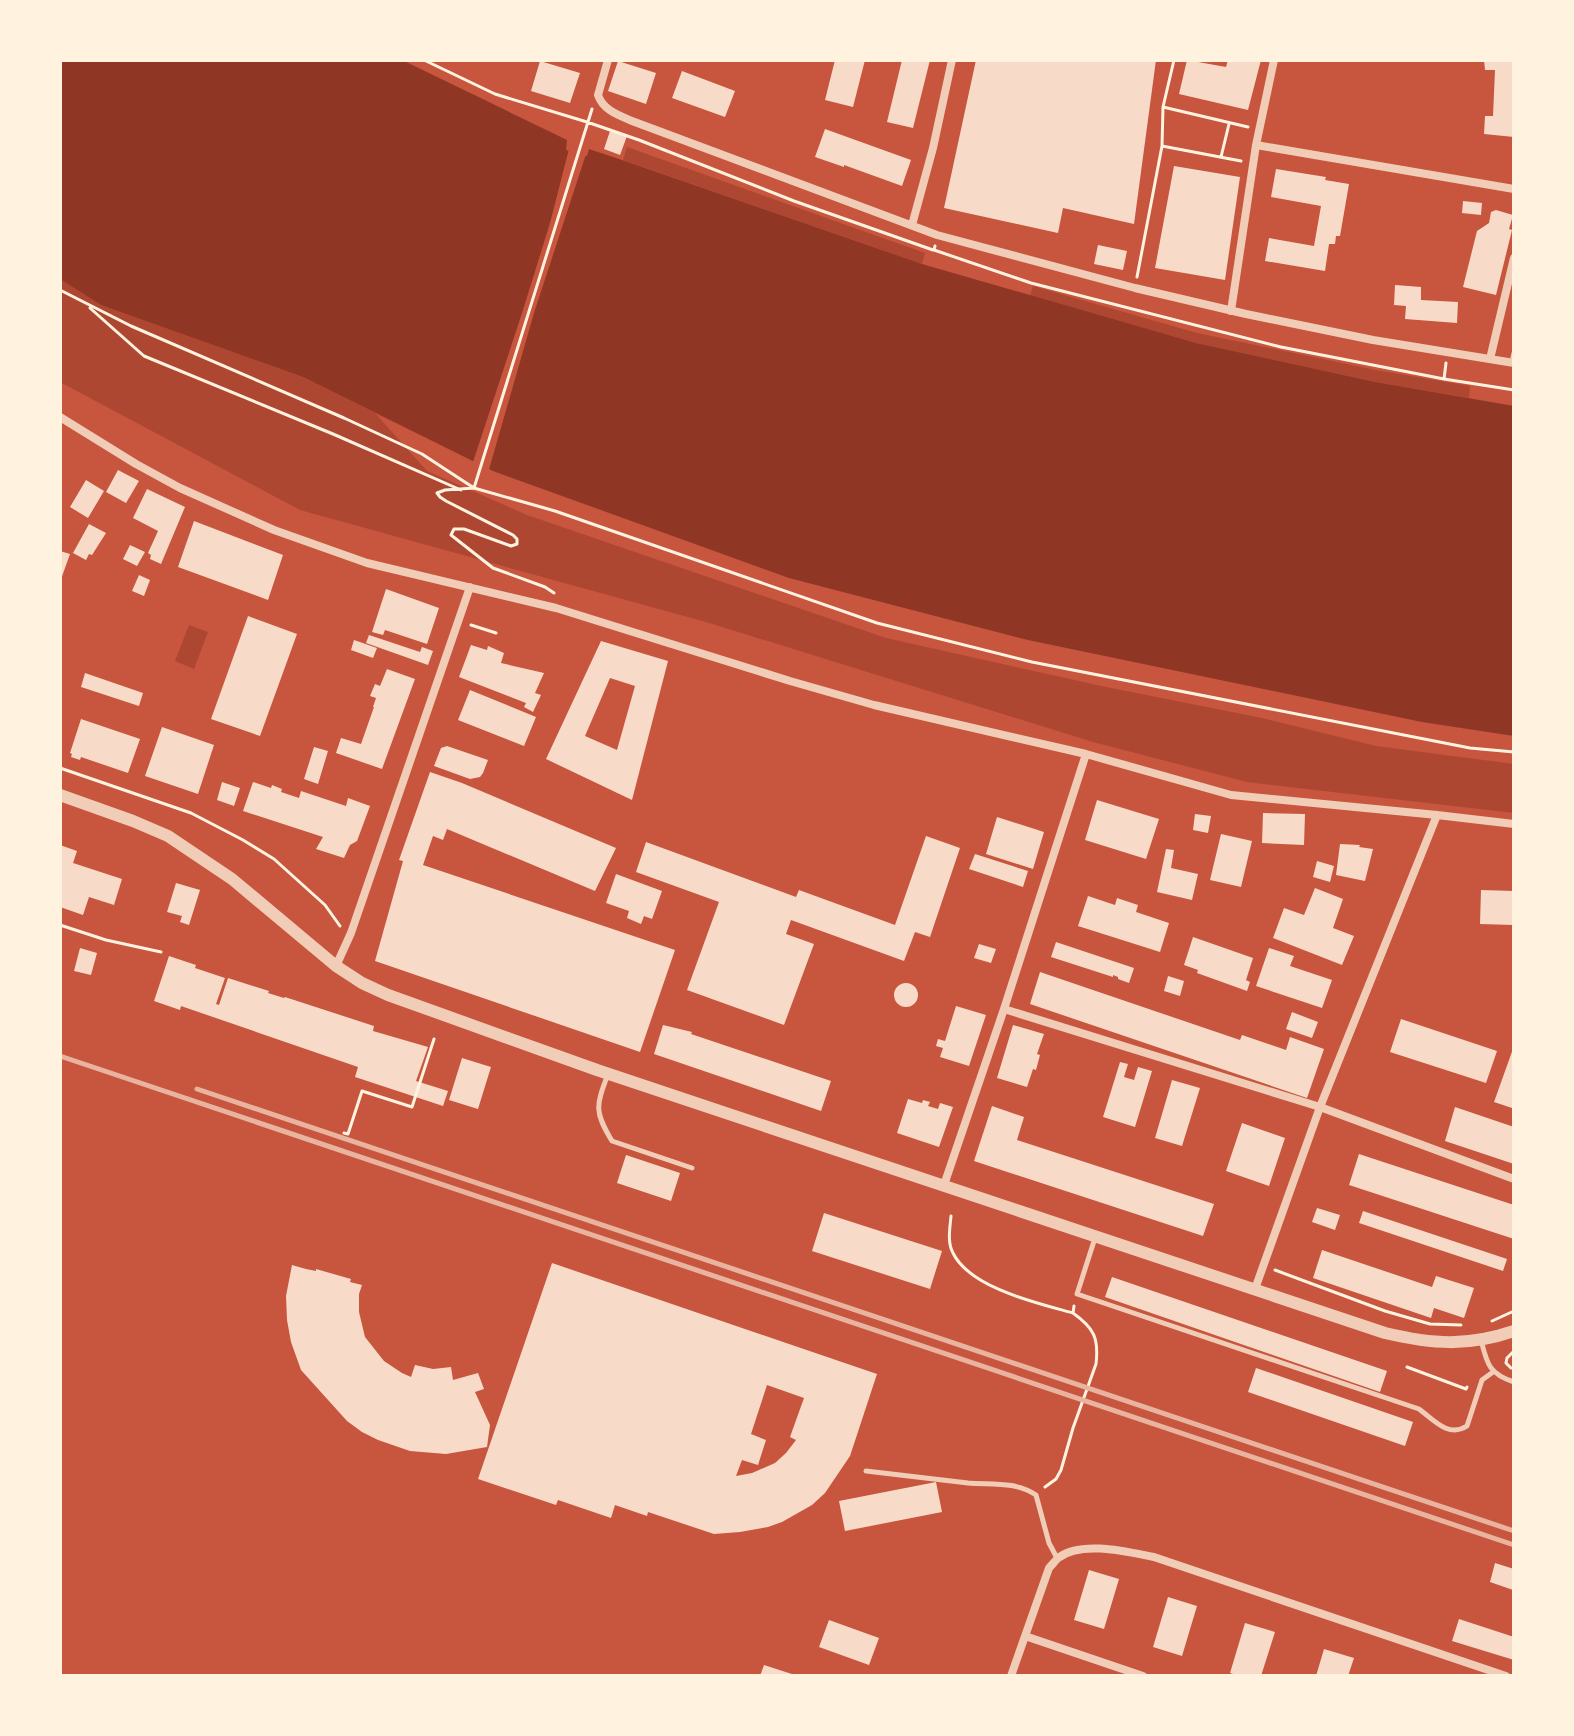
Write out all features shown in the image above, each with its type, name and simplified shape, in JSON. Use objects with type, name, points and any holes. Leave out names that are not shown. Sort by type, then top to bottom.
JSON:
[{"type":"street","points":[[608,60],[598,95],[603,106],[621,116],[937,235],[1231,311],[1373,340],[1513,360]]},
{"type":"street","points":[[912,225],[952,60]]},
{"type":"street","points":[[1231,311],[1256,145],[1274,60]]},
{"type":"street","points":[[1256,145],[1514,189]]},
{"type":"street","points":[[1490,359],[1514,258]]},
{"type":"street","points":[[60,417],[180,488],[274,530],[367,563],[556,608],[874,705],[1086,754],[1231,795],[1514,824]]},
{"type":"street","points":[[336,966],[351,933],[470,587]]},
{"type":"street","points":[[944,1185],[1086,754]]},
{"type":"street","points":[[60,795],[168,836],[232,879],[336,966],[388,995],[608,1073],[1396,1336],[1452,1344],[1514,1331]]},
{"type":"street","points":[[1255,1289],[1320,1107],[1437,815]]},
{"type":"street","points":[[1004,1009],[1320,1107],[1514,1179]]},
{"type":"street","points":[[1011,1676],[1049,1568],[1057,1558],[1081,1549],[1098,1549],[1154,1557],[1506,1676]]},
{"type":"street","points":[[1025,1636],[1143,1676]]},
{"type":"lane","points":[[608,1073],[599,1097],[598,1112],[601,1124],[612,1141],[692,1168]]},
{"type":"lane","points":[[1095,1236],[1077,1294],[1419,1409],[1448,1430],[1458,1431],[1467,1426],[1482,1380],[1493,1372]]},
{"type":"lane","points":[[1480,1339],[1493,1372],[1514,1382]]},
{"type":"lane","points":[[866,1471],[1026,1488],[1036,1495],[1049,1543],[1057,1558]]},
{"type":"path","points":[[424,60],[495,94],[639,140],[794,201],[1031,283],[1267,343],[1514,390]]},
{"type":"path","points":[[1135,288],[1162,146],[1163,107],[1174,60]]},
{"type":"path","points":[[1163,107],[1260,129]]},
{"type":"path","points":[[474,486],[587,122]]},
{"type":"path","points":[[1221,157],[1229,124]]},
{"type":"path","points":[[1162,146],[1253,164]]},
{"type":"path","points":[[934,250],[937,235]]},
{"type":"path","points":[[60,290],[131,326],[422,454],[474,486],[555,511],[877,623],[1032,662],[1470,748],[1514,752]]},
{"type":"path","points":[[85,302],[144,356],[461,490]]},
{"type":"path","points":[[474,486],[437,493],[446,501],[513,535],[517,544],[511,546],[464,529],[454,529],[451,535],[493,568],[545,587]]},
{"type":"path","points":[[460,621],[496,633]]},
{"type":"path","points":[[60,768],[191,813],[243,840],[274,859],[325,905],[340,926]]},
{"type":"path","points":[[60,925],[106,940],[161,952]]},
{"type":"path","points":[[344,1133],[348,1134],[354,1124],[362,1091],[412,1107],[434,1039]]},
{"type":"path","points":[[951,1216],[951,1251],[965,1271],[1016,1297],[1073,1313],[1088,1324],[1095,1336],[1096,1364],[1059,1475],[1036,1495]]},
{"type":"path","points":[[1275,1270],[1400,1316],[1430,1324],[1464,1325]]},
{"type":"path","points":[[1073,1313],[1077,1294]]},
{"type":"path","points":[[1482,1323],[1514,1311]]},
{"type":"path","points":[[1514,1351],[1506,1363],[1514,1370]]},
{"type":"path","points":[[1407,1367],[1466,1389],[1473,1378]]},
{"type":"shaded area","points":[[60,60],[402,60],[567,140],[566,150],[587,156],[589,149],[922,264],[1196,343],[1375,382],[1514,406],[1514,736],[1422,722],[1028,640],[789,578],[493,471],[303,377],[101,305],[60,279]]},
{"type":"shaded area","points":[[627,147],[925,253],[922,264],[623,160]]},
{"type":"shaded area","points":[[60,279],[101,305],[303,377],[375,413],[427,471],[527,515],[886,638],[1262,718],[1376,746],[1514,764],[1514,813],[1247,782],[1093,742],[706,622],[300,510],[60,382]]},
{"type":"shaded area","points":[[1033,286],[1197,333],[1470,386],[1469,398],[1375,382],[1196,343],[1030,296]]},
{"type":"shaded area","points":[[189,625],[208,632],[194,669],[175,661]]},
{"type":"pier","points":[[570,145],[584,151],[589,145],[534,313],[488,473],[472,465],[550,223]]},
{"type":"building","points":[[835,60],[865,60],[853,107],[825,100]]},
{"type":"building","points":[[902,60],[930,60],[913,128],[887,122]]},
{"type":"building","points":[[976,60],[1156,60],[1134,224],[1063,208],[1058,233],[944,208]]},
{"type":"building","points":[[1187,60],[1226,67],[1228,60],[1261,60],[1248,110],[1179,94]]},
{"type":"building","points":[[1484,60],[1514,60],[1514,137],[1484,134],[1485,116],[1493,116],[1495,70],[1485,70]]},
{"type":"building","points":[[540,61],[580,73],[570,103],[531,91]]},
{"type":"building","points":[[618,61],[656,73],[646,104],[608,91]]},
{"type":"building","points":[[682,71],[735,91],[725,117],[672,98]]},
{"type":"building","points":[[825,129],[911,160],[902,186],[815,157]]},
{"type":"building","points":[[610,131],[627,136],[620,155],[604,149]]},
{"type":"building","points":[[1174,166],[1240,177],[1225,280],[1155,268]]},
{"type":"building","points":[[1276,169],[1349,184],[1340,236],[1336,236],[1335,244],[1329,244],[1325,271],[1265,261],[1269,238],[1314,246],[1321,206],[1271,197]]},
{"type":"building","points":[[1463,201],[1482,203],[1481,215],[1462,213]]},
{"type":"building","points":[[1496,210],[1513,215],[1496,295],[1463,287],[1477,231],[1489,223],[1491,212]]},
{"type":"building","points":[[1098,245],[1127,251],[1123,270],[1094,264]]},
{"type":"building","points":[[1395,285],[1421,287],[1421,300],[1458,302],[1457,323],[1405,319],[1406,306],[1394,305]]},
{"type":"building","points":[[118,470],[139,481],[126,503],[106,492]]},
{"type":"building","points":[[86,480],[104,491],[88,518],[70,507]]},
{"type":"building","points":[[147,489],[185,507],[161,564],[150,559],[148,553],[158,531],[133,518]]},
{"type":"building","points":[[194,521],[283,555],[268,600],[178,567]]},
{"type":"building","points":[[89,524],[106,533],[86,560],[73,553]]},
{"type":"building","points":[[130,545],[145,552],[137,566],[123,559]]},
{"type":"building","points":[[60,551],[70,554],[60,582]]},
{"type":"building","points":[[139,575],[150,580],[144,596],[132,591]]},
{"type":"building","points":[[386,589],[439,608],[427,644],[385,630],[383,635],[372,632]]},
{"type":"building","points":[[248,616],[297,634],[260,736],[211,719]]},
{"type":"building","points":[[369,635],[420,652],[422,647],[433,651],[428,665],[366,643]]},
{"type":"building","points":[[354,640],[377,648],[373,658],[351,650]]},
{"type":"building","points":[[601,641],[668,661],[632,800],[546,759]],"holes":[[[610,678],[635,686],[617,750],[585,736]]]},
{"type":"building","points":[[471,645],[487,650],[488,646],[504,653],[501,663],[544,673],[535,693],[541,695],[533,712],[524,707],[526,703],[459,677]]},
{"type":"building","points":[[387,669],[415,679],[382,769],[336,753],[341,738],[361,744],[376,698],[370,696],[375,684],[380,686]]},
{"type":"building","points":[[85,673],[143,693],[139,706],[81,687]]},
{"type":"building","points":[[470,690],[536,717],[524,746],[458,720]]},
{"type":"building","points":[[81,719],[140,739],[128,773],[81,757],[80,760],[71,757]]},
{"type":"building","points":[[162,727],[214,745],[198,794],[145,776]]},
{"type":"building","points":[[447,746],[488,760],[480,777],[470,779],[434,766],[441,748]]},
{"type":"building","points":[[314,747],[328,751],[318,784],[304,779]]},
{"type":"building","points":[[430,772],[616,848],[595,891],[447,829],[443,840],[433,836],[423,865],[675,950],[640,1052],[375,961],[403,861],[399,860]]},
{"type":"building","points":[[222,782],[240,788],[234,806],[217,800]]},
{"type":"building","points":[[253,782],[271,788],[272,785],[282,789],[281,792],[299,798],[301,791],[346,806],[348,798],[370,806],[357,841],[350,845],[344,858],[316,849],[323,837],[243,811]]},
{"type":"building","points":[[1097,800],[1159,819],[1146,859],[1085,840]]},
{"type":"building","points":[[1263,813],[1305,814],[1304,845],[1262,843]]},
{"type":"building","points":[[1195,814],[1211,816],[1208,833],[1193,830]]},
{"type":"building","points":[[997,817],[1044,832],[1033,869],[986,854]]},
{"type":"building","points":[[1221,834],[1252,841],[1241,887],[1210,880]]},
{"type":"building","points":[[926,836],[960,848],[930,937],[915,932],[904,961],[791,920],[786,934],[814,944],[784,1025],[687,990],[719,902],[636,872],[646,842],[796,897],[799,890],[895,925]]},
{"type":"building","points":[[1340,844],[1373,849],[1365,881],[1336,875]]},
{"type":"building","points":[[60,845],[77,851],[73,863],[122,879],[114,905],[89,897],[83,915],[60,907]]},
{"type":"building","points":[[1166,849],[1174,850],[1171,868],[1198,874],[1192,900],[1157,892]]},
{"type":"building","points":[[975,854],[1028,871],[1023,887],[969,869]]},
{"type":"building","points":[[1317,861],[1334,866],[1330,882],[1313,877]]},
{"type":"building","points":[[616,874],[662,891],[652,919],[644,916],[641,924],[627,918],[629,911],[606,903]]},
{"type":"building","points":[[176,883],[200,890],[189,925],[180,922],[182,916],[167,912]]},
{"type":"building","points":[[1315,888],[1343,899],[1333,928],[1354,936],[1342,965],[1273,938],[1284,908],[1304,915]]},
{"type":"building","points":[[1481,890],[1514,891],[1514,925],[1480,924]]},
{"type":"building","points":[[1088,896],[1115,905],[1117,898],[1138,905],[1136,912],[1169,923],[1160,952],[1078,926]]},
{"type":"building","points":[[1193,937],[1253,958],[1246,980],[1250,982],[1247,991],[1197,973],[1198,970],[1184,965]]},
{"type":"building","points":[[1056,942],[1134,968],[1129,983],[1113,975],[1051,957]]},
{"type":"building","points":[[979,944],[996,949],[991,963],[974,958]]},
{"type":"building","points":[[80,948],[97,953],[91,975],[74,971]]},
{"type":"building","points":[[1269,948],[1294,956],[1290,966],[1332,980],[1322,1008],[1256,986]]},
{"type":"building","points":[[169,956],[225,978],[216,1004],[219,1005],[228,978],[374,1026],[373,1031],[428,1047],[416,1081],[448,1091],[443,1106],[355,1077],[358,1067],[181,1006],[180,1010],[154,1001]]},
{"type":"building","points":[[1040,972],[1240,1040],[1242,1035],[1286,1050],[1290,1037],[1324,1049],[1307,1098],[1030,1004]]},
{"type":"building","points":[[1168,976],[1184,981],[1180,996],[1164,991]]},
{"type":"building","points":[[906,983],[915,986],[918,995],[915,1004],[906,1007],[897,1004],[894,995],[897,986]]},
{"type":"building","points":[[956,1006],[986,1015],[969,1066],[940,1057],[943,1048],[936,1046],[938,1039],[945,1041]]},
{"type":"building","points":[[1292,1012],[1318,1022],[1312,1038],[1286,1029]]},
{"type":"building","points":[[1401,1019],[1497,1051],[1486,1083],[1390,1052]]},
{"type":"building","points":[[663,1025],[692,1032],[831,1081],[821,1111],[654,1054]]},
{"type":"building","points":[[1013,1025],[1044,1034],[1037,1054],[1040,1055],[1036,1070],[1033,1069],[1027,1087],[997,1078]]},
{"type":"building","points":[[1514,1046],[1514,1102],[1512,1108],[1494,1102]]},
{"type":"building","points":[[462,1058],[491,1067],[478,1109],[449,1100]]},
{"type":"building","points":[[1120,1062],[1128,1064],[1124,1077],[1134,1080],[1138,1067],[1152,1071],[1135,1127],[1103,1117]]},
{"type":"building","points":[[1172,1080],[1200,1088],[1182,1146],[1155,1138]]},
{"type":"building","points":[[908,1099],[930,1102],[928,1106],[938,1109],[940,1103],[953,1107],[939,1147],[897,1133]]},
{"type":"building","points":[[992,1106],[1024,1117],[1017,1140],[1214,1204],[1203,1236],[974,1161]]},
{"type":"building","points":[[1455,1107],[1514,1127],[1514,1164],[1445,1141]]},
{"type":"building","points":[[1242,1123],[1285,1138],[1269,1186],[1226,1171]]},
{"type":"building","points":[[1359,1154],[1514,1205],[1514,1239],[1349,1185]]},
{"type":"building","points":[[626,1155],[680,1173],[671,1201],[617,1183]]},
{"type":"building","points":[[1317,1208],[1340,1215],[1335,1230],[1312,1222]]},
{"type":"building","points":[[1363,1211],[1507,1259],[1503,1271],[1359,1223]]},
{"type":"building","points":[[824,1213],[942,1251],[930,1289],[812,1251]]},
{"type":"building","points":[[1322,1250],[1432,1287],[1436,1276],[1474,1288],[1464,1318],[1434,1308],[1431,1318],[1313,1278]]},
{"type":"building","points":[[552,1263],[877,1374],[850,1456],[825,1493],[812,1505],[768,1527],[714,1534],[648,1512],[647,1516],[615,1505],[611,1518],[558,1500],[556,1505],[478,1479]],"holes":[[[767,1385],[804,1398],[790,1437],[796,1440],[786,1453],[775,1463],[736,1476],[742,1460],[758,1465],[766,1440],[751,1434]]]},
{"type":"building","points":[[292,1265],[351,1279],[350,1282],[362,1285],[359,1312],[365,1337],[384,1361],[402,1373],[411,1377],[415,1365],[433,1369],[451,1367],[453,1380],[478,1373],[484,1389],[475,1392],[490,1425],[487,1447],[446,1454],[410,1451],[378,1440],[347,1421],[301,1370],[291,1342],[286,1296]]},
{"type":"building","points":[[1112,1277],[1387,1371],[1380,1392],[1105,1297]]},
{"type":"building","points":[[1256,1368],[1413,1422],[1405,1446],[1248,1392]]},
{"type":"building","points":[[936,1482],[942,1512],[845,1531],[839,1501]]},
{"type":"building","points":[[1495,1563],[1514,1569],[1513,1590],[1490,1582]]},
{"type":"building","points":[[1089,1570],[1119,1579],[1104,1629],[1074,1620]]},
{"type":"building","points":[[1168,1597],[1197,1606],[1182,1656],[1153,1647]]},
{"type":"building","points":[[1459,1619],[1514,1637],[1514,1660],[1452,1641]]},
{"type":"building","points":[[829,1620],[879,1638],[869,1665],[819,1647]]},
{"type":"building","points":[[1245,1623],[1275,1632],[1261,1676],[1230,1673]]},
{"type":"building","points":[[1324,1649],[1354,1658],[1348,1676],[1316,1676]]},
{"type":"building","points":[[764,1665],[795,1675],[795,1676],[760,1676]]},
{"type":"railway","points":[[60,1056],[1514,1545]]},
{"type":"railway","points":[[197,1089],[1514,1531]]}]
